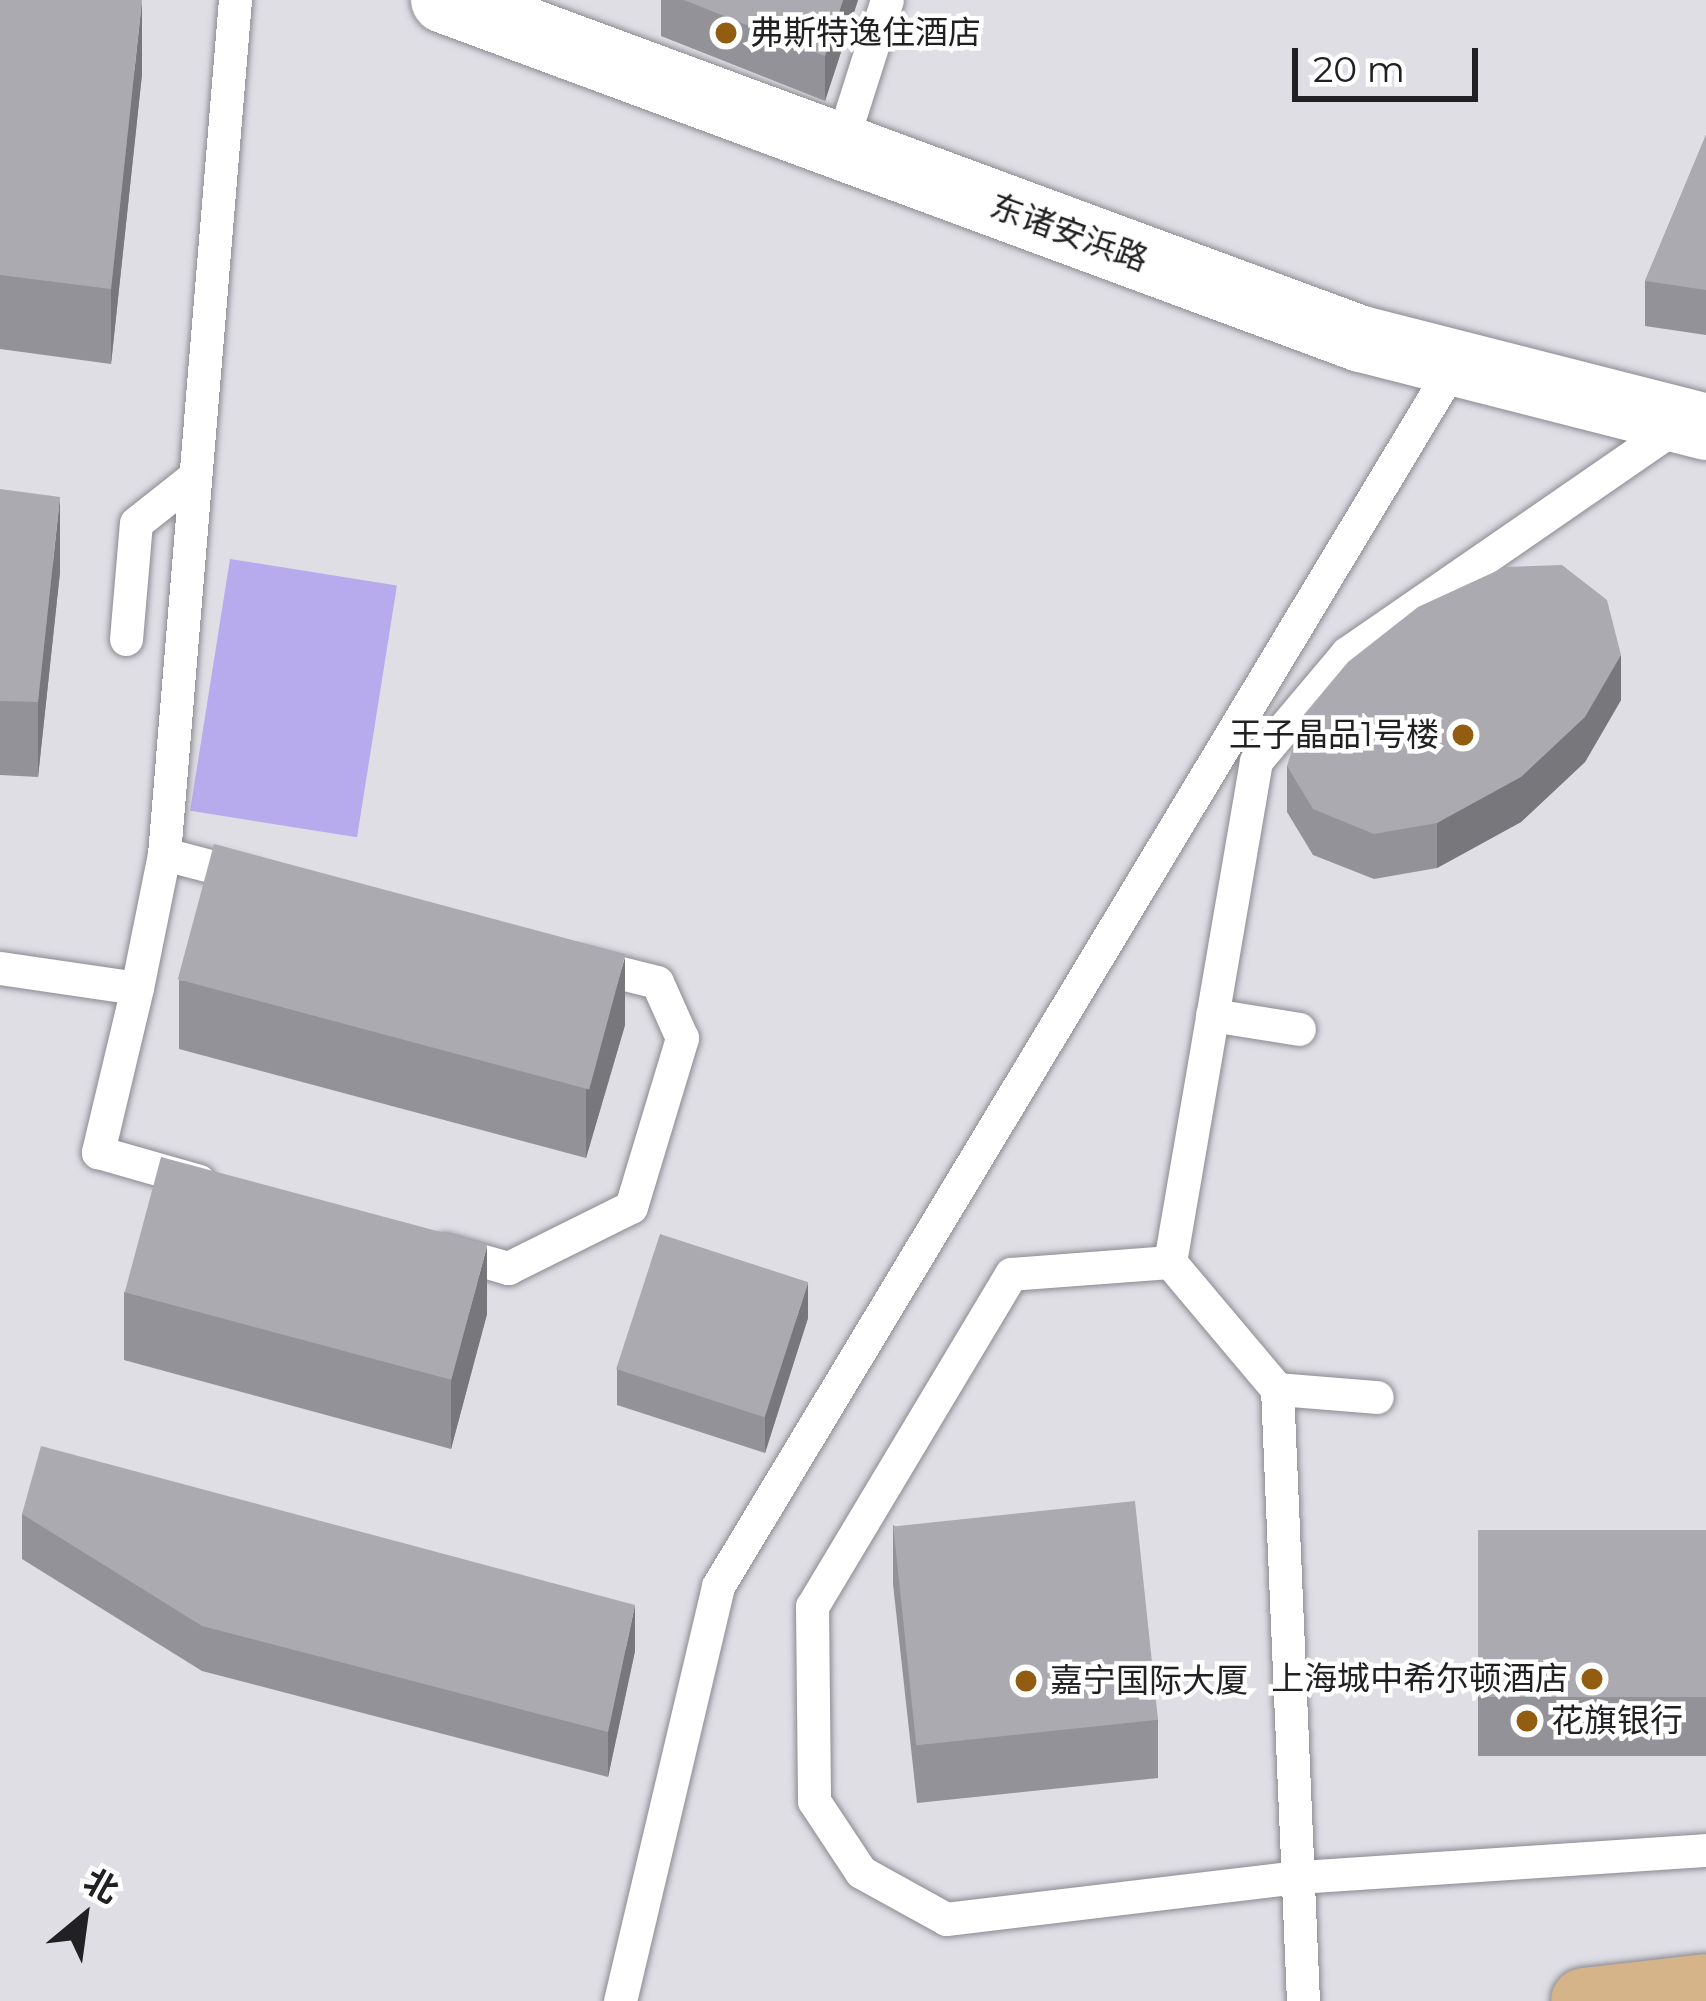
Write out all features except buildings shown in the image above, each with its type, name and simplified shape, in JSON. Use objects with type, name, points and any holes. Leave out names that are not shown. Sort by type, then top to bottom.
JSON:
[{"type":"main road","points":[[1583,2001],[1706,1987]]},
{"type":"street","name":"东诸安浜路","points":[[444,0],[839,150],[1455,363],[1693,425]]},
{"type":"lane","points":[[235,0],[164,854],[98,1152],[235,1191]]},
{"type":"lane","points":[[839,150],[887,0]]},
{"type":"lane","points":[[620,2001],[718,1586],[1455,363]]},
{"type":"lane","points":[[1304,2001],[1277,1389],[1170,1262],[1256,761],[1347,653],[1693,425]]},
{"type":"lane","points":[[126,640],[136,523],[195,476]]},
{"type":"lane","points":[[164,854],[298,889]]},
{"type":"lane","points":[[417,1242],[508,1268],[631,1207],[682,1038],[656,982],[545,953]]},
{"type":"lane","points":[[0,968],[137,988]]},
{"type":"lane","points":[[1212,1015],[1299,1028]]},
{"type":"lane","points":[[1170,1262],[1011,1274],[812,1606],[814,1801],[861,1872],[946,1919],[1299,1877],[1706,1850]]},
{"type":"lane","points":[[1277,1389],[1377,1397]]},
{"type":"shaded area","points":[[230,559],[397,585],[357,837],[190,811]]},
{"type":"place","name":"弗斯特逸住酒店","points":[[726,33]]},
{"type":"place","name":"王子晶品1号楼","points":[[1463,735]]},
{"type":"place","name":"上海城中希尔顿酒店","points":[[1592,1679]]},
{"type":"place","name":"嘉宁国际大厦","points":[[1026,1681]]},
{"type":"place","name":"花旗银行","points":[[1527,1721]]}]
